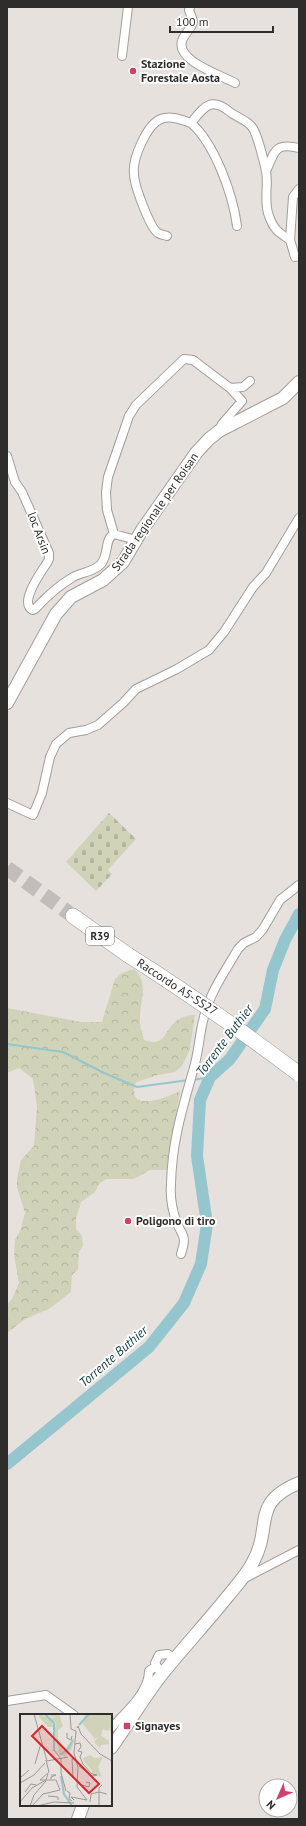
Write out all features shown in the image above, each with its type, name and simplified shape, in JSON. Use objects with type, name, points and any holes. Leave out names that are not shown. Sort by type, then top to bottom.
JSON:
[{"type":"highway","name":"Raccordo A5-SS27","points":[[73,916],[128,955],[178,986],[241,1030],[299,1074]]},
{"type":"main road","name":"Strada regionale per Roisan","points":[[7,703],[56,614],[64,603],[71,597],[112,574],[123,562],[136,540],[196,453],[219,431],[283,398],[299,382]]},
{"type":"main road","points":[[112,1746],[160,1670],[175,1659],[253,1563],[259,1551],[265,1517],[271,1503],[284,1489],[299,1483]]},
{"type":"main road","points":[[78,1819],[83,1806]]},
{"type":"street","points":[[122,56],[128,7]]},
{"type":"street","points":[[190,7],[189,10],[193,24],[183,38],[181,45],[183,52],[197,64],[235,83]]},
{"type":"street","points":[[191,123],[201,111],[211,103],[218,104],[225,108],[252,127],[266,171],[265,191],[268,214],[276,231],[290,240]]},
{"type":"street","points":[[167,236],[158,233],[152,227],[136,184],[134,174],[134,164],[146,135],[154,123],[162,118],[171,117],[191,123],[201,131],[226,181],[235,209],[237,226]]},
{"type":"street","points":[[266,171],[276,151],[280,147],[287,145],[299,148]]},
{"type":"street","points":[[299,189],[293,197],[290,240],[295,257],[299,256]]},
{"type":"street","points":[[136,540],[114,534],[107,510],[106,492],[108,478],[127,423],[136,405],[184,359],[193,360],[230,388],[242,401],[222,424],[219,431]]},
{"type":"street","points":[[230,388],[242,386],[250,381]]},
{"type":"street","name":"loc Arsin","points":[[7,456],[15,482],[22,492],[49,553],[49,559],[27,598],[27,605],[29,608],[33,610],[35,609],[52,591],[74,576],[91,571],[101,565],[107,553],[108,539],[114,534]]},
{"type":"street","points":[[7,803],[33,815],[42,793],[50,757],[56,744],[69,733],[86,730],[98,725],[123,703],[136,689],[177,669],[209,650],[224,632],[252,587],[266,573],[299,518]]},
{"type":"street","points":[[182,1254],[185,1243],[183,1233],[177,1223],[171,1199],[173,1146],[184,1099],[194,1069],[204,1016],[213,993],[238,949],[244,943],[256,937],[263,929],[280,900],[299,885]]},
{"type":"street","points":[[240,1580],[299,1550]]},
{"type":"street","points":[[112,1727],[137,1700],[149,1678],[149,1671],[160,1670]]},
{"type":"street","points":[[7,1701],[46,1695],[73,1714]]},
{"type":"green space","points":[[109,813],[136,839],[108,870],[112,874],[96,891],[66,862]]},
{"type":"green space","points":[[134,969],[142,980],[143,987],[140,1026],[144,1040],[151,1042],[159,1041],[177,1020],[185,1016],[195,1015],[190,1049],[182,1066],[175,1072],[158,1075],[136,1082],[134,1092],[136,1098],[141,1101],[149,1101],[157,1100],[180,1091],[167,1167],[168,1170],[150,1170],[134,1179],[106,1179],[99,1184],[95,1192],[81,1202],[76,1219],[76,1229],[82,1236],[83,1245],[79,1252],[78,1269],[72,1275],[71,1292],[49,1309],[25,1319],[7,1333],[7,1304],[12,1299],[19,1283],[14,1255],[15,1240],[20,1231],[25,1213],[17,1187],[17,1178],[21,1160],[34,1146],[37,1107],[33,1079],[19,1068],[7,1073],[7,1008],[81,1022],[102,1022],[115,979],[122,973]]},
{"type":"waterway","name":"Torrente Buthier","points":[[7,1464],[149,1347],[184,1303],[201,1264],[207,1224],[197,1156],[200,1100],[210,1077],[230,1059],[265,1009],[273,970],[285,940],[299,914]]},
{"type":"waterway","points":[[7,1044],[63,1052],[104,1073],[137,1087],[189,1080]]},
{"type":"waterway","points":[[193,1080],[210,1077]]},
{"type":"tunnel","points":[[7,868],[73,916]]},
{"type":"place","name":"Stazione Forestale Aosta","points":[[133,71]]},
{"type":"place","name":"Poligono di tiro","points":[[128,1221]]},
{"type":"place","name":"Signayes","points":[[127,1726]]}]
